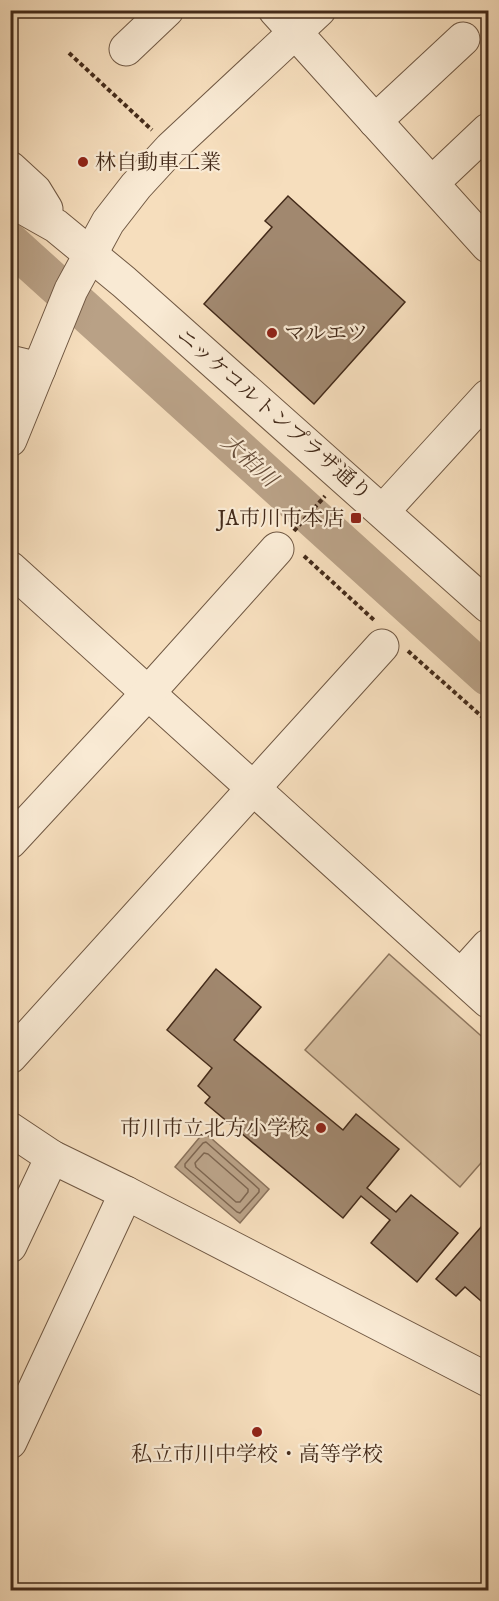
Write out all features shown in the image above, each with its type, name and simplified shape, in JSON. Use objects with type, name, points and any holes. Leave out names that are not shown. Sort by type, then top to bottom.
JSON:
[{"type":"street","points":[[126,49],[167,10]]},
{"type":"street","points":[[10,440],[25,366],[55,324],[83,265],[108,222],[285,21],[319,10]]},
{"type":"street","points":[[285,21],[489,246]]},
{"type":"street","points":[[375,121],[464,39]]},
{"type":"street","points":[[432,183],[489,130]]},
{"type":"street","name":"ニッケコルトンプラザ通り","points":[[10,168],[35,190],[83,265],[124,282],[489,606]]},
{"type":"street","name":"ニッケコルトンプラザ通り","points":[[10,196],[24,208],[56,226]]},
{"type":"street","points":[[383,511],[484,410]]},
{"type":"street","points":[[10,842],[285,540]]},
{"type":"street","points":[[10,568],[489,1000]]},
{"type":"street","points":[[10,1057],[382,646]]},
{"type":"street","points":[[461,976],[489,946]]},
{"type":"street","points":[[10,1129],[52,1157],[487,1376]]},
{"type":"street","points":[[10,1246],[52,1157]]},
{"type":"street","points":[[10,1442],[126,1193]]},
{"type":"path","points":[[69,53],[171,148]]},
{"type":"path","points":[[285,540],[323,498]]},
{"type":"shaded area","points":[[389,954],[488,1042],[488,1155],[460,1187],[305,1050]]},
{"type":"water","points":[[204,1132],[269,1189],[240,1223],[175,1167]]},
{"type":"building","points":[[288,196],[405,302],[314,404],[204,304],[272,227],[265,221]]},
{"type":"building","points":[[216,969],[261,1007],[234,1040],[343,1130],[356,1114],[399,1149],[367,1188],[396,1212],[411,1195],[458,1233],[417,1282],[371,1243],[390,1220],[361,1196],[343,1218],[205,1103],[210,1097],[198,1086],[212,1068],[167,1030]]},
{"type":"building","points":[[488,1219],[488,1292],[481,1301],[465,1287],[456,1296],[436,1279]]},
{"type":"waterway","name":"大柏川","points":[[10,243],[488,676]]},
{"type":"place","name":"林自動車工業","points":[[83,162]]},
{"type":"place","name":"マルエツ","points":[[272,333]]},
{"type":"place","name":"JA市川市本店","points":[[356,518]]},
{"type":"place","name":"市川市立北方小学校","points":[[321,1128]]},
{"type":"place","name":"私立市川中学校・高等学校","points":[[257,1432]]}]
